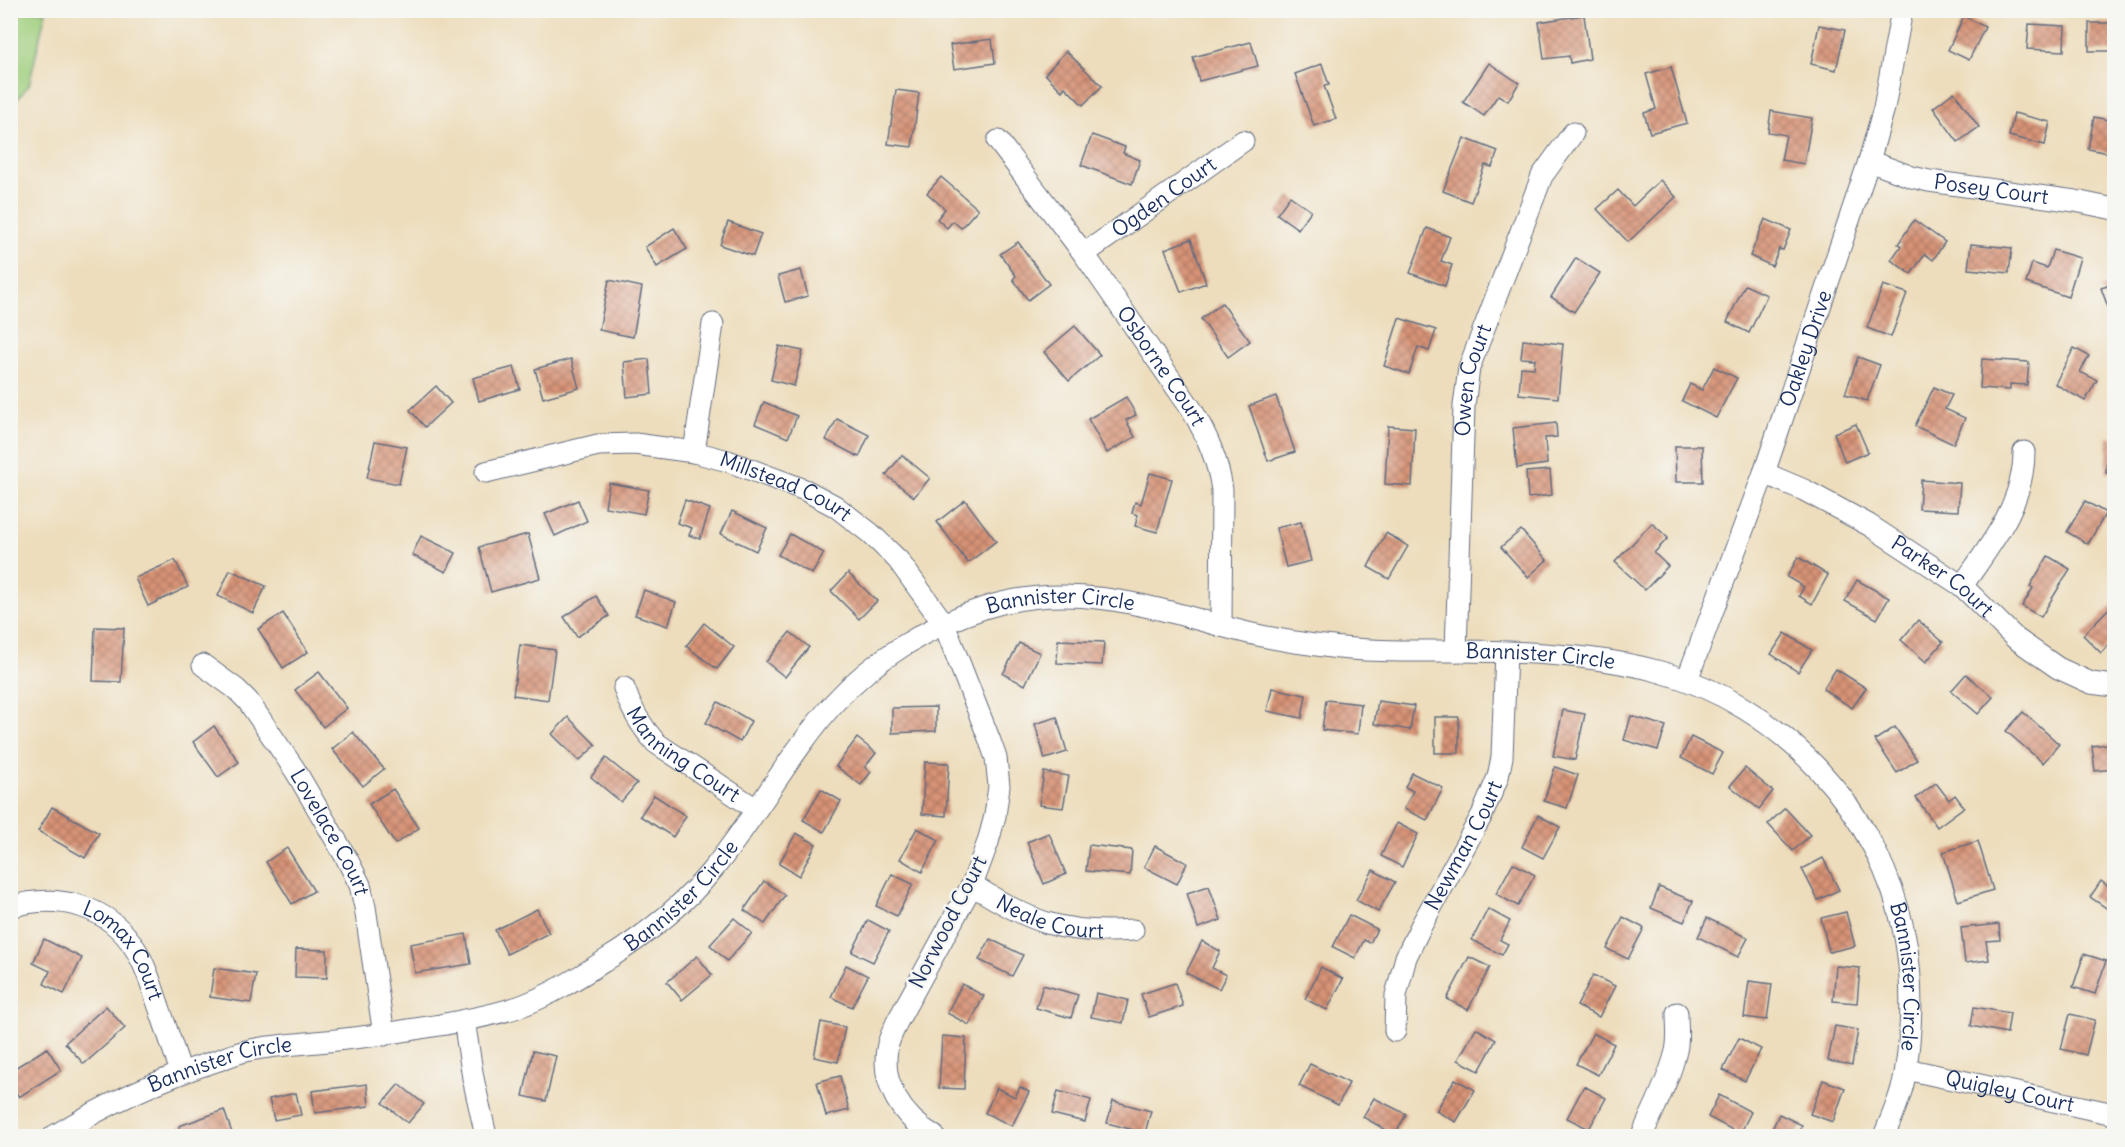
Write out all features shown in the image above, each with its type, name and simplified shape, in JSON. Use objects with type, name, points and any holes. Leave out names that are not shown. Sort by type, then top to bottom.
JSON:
[{"type":"street","name":"Oakley Drive","points":[[1687,680],[1764,473],[1869,161],[1884,108],[1902,10]]},
{"type":"street","name":"Owen Court","points":[[1456,651],[1464,406],[1469,368],[1542,176],[1574,133]]},
{"type":"street","name":"Osborne Court","points":[[998,141],[1084,254],[1192,410],[1206,435],[1219,470],[1222,490],[1221,626]]},
{"type":"street","name":"Ogden Court","points":[[1084,254],[1243,141]]},
{"type":"street","name":"Posey Court","points":[[1869,161],[1929,181],[2075,201],[2115,209]]},
{"type":"street","points":[[694,452],[713,324]]},
{"type":"street","name":"Millstead Court","points":[[486,472],[580,449],[615,443],[694,452],[728,461],[805,490],[835,506],[870,533],[898,560],[944,624]]},
{"type":"street","points":[[1962,586],[1993,542],[2016,499],[2021,484],[2024,452]]},
{"type":"street","name":"Parker Court","points":[[1764,473],[1804,490],[1869,525],[1962,586],[2015,638],[2036,654],[2073,675],[2091,682],[2115,686]]},
{"type":"street","name":"Bannister Circle","points":[[54,1137],[88,1116],[181,1072],[250,1050],[384,1035],[464,1020],[519,1007],[548,994],[633,943],[669,914],[713,869],[813,729],[851,686],[884,659],[944,624],[984,608],[1021,599],[1067,596],[1135,602],[1254,634],[1326,647],[1414,652],[1506,652],[1612,661],[1687,680],[1723,695],[1774,727],[1805,754],[1840,795],[1863,830],[1887,879],[1898,910],[1905,939],[1910,978],[1910,1022],[1902,1090],[1884,1137]]},
{"type":"street","name":"Norwood Court","points":[[933,1137],[899,1106],[891,1091],[886,1061],[888,1044],[897,1022],[972,885],[995,816],[999,786],[990,741],[944,624]]},
{"type":"street","name":"Newman Court","points":[[1395,1031],[1396,995],[1406,957],[1482,815],[1498,777],[1502,757],[1506,652]]},
{"type":"street","name":"Lovelace Court","points":[[203,665],[236,689],[248,701],[295,770],[360,885],[384,1035]]},
{"type":"street","name":"Manning Court","points":[[624,688],[630,707],[643,729],[656,742],[756,809]]},
{"type":"street","name":"Neale Court","points":[[972,885],[1028,917],[1049,925],[1074,930],[1106,932],[1133,930]]},
{"type":"street","name":"Lomax Court","points":[[10,907],[30,901],[57,900],[76,904],[109,920],[124,933],[136,949],[146,969],[181,1072]]},
{"type":"street","points":[[1642,1137],[1676,1051],[1677,1013]]},
{"type":"street","points":[[464,1020],[472,1078],[486,1137]]},
{"type":"street","name":"Quigley Court","points":[[1906,1069],[2115,1114]]},
{"type":"green space","points":[[11,10],[46,11],[29,85],[11,107]]},
{"type":"building","points":[[1584,15],[1590,59],[1570,63],[1569,56],[1544,59],[1539,22]]},
{"type":"building","points":[[1964,16],[1985,27],[1969,60],[1948,50]]},
{"type":"building","points":[[2089,23],[2114,23],[2114,51],[2089,51]]},
{"type":"building","points":[[2029,24],[2065,26],[2064,51],[2027,49]]},
{"type":"building","points":[[1819,25],[1845,30],[1836,70],[1811,64]]},
{"type":"building","points":[[992,39],[995,63],[954,69],[950,45]]},
{"type":"building","points":[[1251,42],[1258,66],[1199,81],[1193,57]]},
{"type":"building","points":[[1066,51],[1102,86],[1083,105],[1065,87],[1062,91],[1045,74]]},
{"type":"building","points":[[1489,63],[1519,83],[1508,101],[1498,95],[1484,116],[1463,102]]},
{"type":"building","points":[[1322,64],[1329,85],[1324,86],[1336,119],[1314,126],[1295,74]]},
{"type":"building","points":[[1671,67],[1687,123],[1650,133],[1644,113],[1656,109],[1646,74]]},
{"type":"building","points":[[896,90],[919,93],[912,147],[888,144]]},
{"type":"building","points":[[1954,92],[1979,127],[1958,142],[1933,108]]},
{"type":"building","points":[[1771,111],[1812,118],[1804,164],[1781,160],[1786,135],[1768,132]]},
{"type":"building","points":[[2014,113],[2050,122],[2045,145],[2009,136]]},
{"type":"building","points":[[2094,117],[2114,121],[2114,154],[2088,149]]},
{"type":"building","points":[[1092,135],[1125,147],[1123,153],[1140,160],[1132,184],[1081,165]]},
{"type":"building","points":[[1464,138],[1498,151],[1492,167],[1485,165],[1471,202],[1443,191]]},
{"type":"building","points":[[941,177],[978,209],[961,228],[953,221],[947,228],[937,219],[945,209],[927,193]]},
{"type":"building","points":[[1660,180],[1676,197],[1628,242],[1597,209],[1618,190],[1633,206]]},
{"type":"building","points":[[1290,196],[1311,211],[1298,229],[1277,214]]},
{"type":"building","points":[[1765,219],[1791,230],[1783,250],[1779,249],[1772,266],[1750,256]]},
{"type":"building","points":[[1914,220],[1945,242],[1933,260],[1925,254],[1911,274],[1891,260],[1901,246],[1898,244]]},
{"type":"building","points":[[728,222],[761,234],[753,256],[720,245]]},
{"type":"building","points":[[674,228],[687,249],[657,267],[645,247]]},
{"type":"building","points":[[1427,228],[1450,237],[1441,261],[1452,265],[1445,286],[1410,273]]},
{"type":"building","points":[[1191,239],[1206,283],[1181,292],[1165,249]]},
{"type":"building","points":[[1018,242],[1049,284],[1028,300],[1013,279],[1016,276],[1000,254]]},
{"type":"building","points":[[1971,244],[2012,248],[2009,273],[1968,269]]},
{"type":"building","points":[[2053,250],[2080,258],[2068,297],[2026,283],[2032,263],[2047,268]]},
{"type":"building","points":[[1576,258],[1600,273],[1574,312],[1551,297]]},
{"type":"building","points":[[801,270],[808,296],[785,302],[778,276]]},
{"type":"building","points":[[609,280],[642,287],[633,337],[599,330]]},
{"type":"building","points":[[2114,284],[2114,308],[2109,310],[2101,288]]},
{"type":"building","points":[[1745,285],[1767,295],[1749,333],[1727,322]]},
{"type":"building","points":[[1883,285],[1907,293],[1891,337],[1867,328]]},
{"type":"building","points":[[1222,303],[1250,341],[1228,357],[1201,319]]},
{"type":"building","points":[[1399,318],[1436,330],[1429,351],[1418,347],[1409,374],[1384,366]]},
{"type":"building","points":[[1075,326],[1100,355],[1069,381],[1044,352]]},
{"type":"building","points":[[1523,340],[1563,344],[1558,398],[1519,394],[1521,367],[1534,368],[1535,359],[1521,358]]},
{"type":"building","points":[[779,346],[803,351],[794,386],[771,380]]},
{"type":"building","points":[[2074,348],[2089,356],[2080,372],[2097,380],[2085,401],[2055,384]]},
{"type":"building","points":[[1858,357],[1880,365],[1867,401],[1845,394]]},
{"type":"building","points":[[571,359],[579,388],[543,398],[535,369]]},
{"type":"building","points":[[649,359],[652,394],[627,397],[624,362]]},
{"type":"building","points":[[1982,359],[2029,362],[2027,385],[2010,384],[2010,390],[1980,388]]},
{"type":"building","points":[[514,367],[520,389],[479,401],[473,378]]},
{"type":"building","points":[[1714,367],[1737,378],[1716,418],[1682,401],[1690,384],[1702,390]]},
{"type":"building","points":[[436,386],[451,403],[425,427],[410,410]]},
{"type":"building","points":[[1934,387],[1952,395],[1945,409],[1965,418],[1953,444],[1915,426]]},
{"type":"building","points":[[1276,396],[1295,452],[1268,461],[1249,406]]},
{"type":"building","points":[[1126,397],[1136,415],[1126,420],[1135,437],[1107,453],[1088,419]]},
{"type":"building","points":[[764,402],[797,416],[788,438],[755,424]]},
{"type":"building","points":[[837,419],[869,435],[859,457],[826,440]]},
{"type":"building","points":[[1556,423],[1557,437],[1545,438],[1547,464],[1517,468],[1513,428]]},
{"type":"building","points":[[1856,424],[1868,452],[1845,462],[1834,433]]},
{"type":"building","points":[[1388,426],[1415,428],[1412,486],[1385,484]]},
{"type":"building","points":[[2108,437],[2114,437],[2114,473],[2106,473]]},
{"type":"building","points":[[375,441],[407,447],[399,484],[367,478]]},
{"type":"building","points":[[1675,446],[1702,446],[1703,482],[1676,482]]},
{"type":"building","points":[[902,455],[930,478],[914,497],[886,475]]},
{"type":"building","points":[[1550,470],[1552,495],[1528,498],[1526,472]]},
{"type":"building","points":[[1150,473],[1172,479],[1157,532],[1135,526],[1138,515],[1132,513],[1135,502],[1141,504]]},
{"type":"building","points":[[1921,480],[1960,483],[1958,511],[1919,509]]},
{"type":"building","points":[[609,483],[649,490],[644,514],[605,507]]},
{"type":"building","points":[[578,500],[587,521],[555,536],[545,514]]},
{"type":"building","points":[[685,500],[710,509],[700,539],[689,535],[692,528],[677,523]]},
{"type":"building","points":[[965,500],[996,541],[968,563],[937,522]]},
{"type":"building","points":[[2085,501],[2106,513],[2088,544],[2067,532]]},
{"type":"building","points":[[732,511],[767,528],[756,551],[721,534]]},
{"type":"building","points":[[1301,522],[1311,561],[1286,567],[1276,528]]},
{"type":"building","points":[[1652,523],[1668,538],[1654,553],[1668,566],[1645,590],[1615,562]]},
{"type":"building","points":[[1521,530],[1547,560],[1528,577],[1501,547]]},
{"type":"building","points":[[1386,533],[1408,546],[1389,579],[1368,567]]},
{"type":"building","points":[[528,534],[540,578],[491,592],[479,547]]},
{"type":"building","points":[[790,534],[824,553],[812,574],[778,555]]},
{"type":"building","points":[[421,536],[456,553],[446,572],[412,555]]},
{"type":"building","points":[[2048,556],[2070,569],[2041,617],[2022,606],[2033,588],[2030,586]]},
{"type":"building","points":[[1798,557],[1828,575],[1812,604],[1799,596],[1804,587],[1787,577]]},
{"type":"building","points":[[175,560],[188,587],[148,606],[135,578]]},
{"type":"building","points":[[230,570],[266,586],[253,613],[218,596]]},
{"type":"building","points":[[848,573],[877,601],[859,619],[831,591]]},
{"type":"building","points":[[1857,580],[1889,598],[1877,619],[1845,601]]},
{"type":"building","points":[[644,590],[676,602],[668,626],[635,615]]},
{"type":"building","points":[[596,596],[609,616],[577,637],[564,617]]},
{"type":"building","points":[[2114,603],[2114,639],[2101,653],[2083,635]]},
{"type":"building","points":[[283,613],[308,652],[283,668],[258,629]]},
{"type":"building","points":[[1918,620],[1943,642],[1926,662],[1901,640]]},
{"type":"building","points":[[704,623],[734,647],[717,669],[686,646]]},
{"type":"building","points":[[95,627],[124,628],[121,682],[93,681]]},
{"type":"building","points":[[790,632],[809,647],[785,677],[766,662]]},
{"type":"building","points":[[1785,633],[1812,650],[1798,672],[1771,654]]},
{"type":"building","points":[[1058,640],[1104,642],[1102,665],[1057,663]]},
{"type":"building","points":[[1019,643],[1040,653],[1025,685],[1003,674]]},
{"type":"building","points":[[520,645],[555,650],[548,700],[513,695]]},
{"type":"building","points":[[1836,669],[1866,688],[1852,708],[1823,689]]},
{"type":"building","points":[[319,672],[347,708],[323,727],[295,690]]},
{"type":"building","points":[[1966,674],[1993,697],[1978,714],[1951,691]]},
{"type":"building","points":[[1272,688],[1306,695],[1302,718],[1267,711]]},
{"type":"building","points":[[1326,700],[1361,704],[1358,734],[1322,730]]},
{"type":"building","points":[[1378,701],[1414,706],[1410,730],[1374,724]]},
{"type":"building","points":[[718,702],[751,721],[740,742],[706,723]]},
{"type":"building","points":[[936,707],[936,731],[892,733],[892,708]]},
{"type":"building","points":[[1563,710],[1585,714],[1575,760],[1553,756]]},
{"type":"building","points":[[2023,712],[2059,744],[2043,763],[2006,731]]},
{"type":"building","points":[[1631,716],[1666,726],[1658,750],[1624,740]]},
{"type":"building","points":[[568,717],[596,745],[579,761],[552,734]]},
{"type":"building","points":[[1057,717],[1067,752],[1045,759],[1035,724]]},
{"type":"building","points":[[1435,717],[1459,717],[1459,753],[1435,753]]},
{"type":"building","points":[[214,726],[239,762],[218,777],[193,742]]},
{"type":"building","points":[[1895,727],[1917,760],[1897,773],[1875,740]]},
{"type":"building","points":[[353,732],[384,769],[363,786],[332,749]]},
{"type":"building","points":[[1691,737],[1723,753],[1712,774],[1681,758]]},
{"type":"building","points":[[857,738],[876,753],[865,767],[871,772],[861,785],[836,766]]},
{"type":"building","points":[[2114,743],[2114,769],[2095,771],[2092,746]]},
{"type":"building","points":[[606,758],[637,783],[621,802],[591,777]]},
{"type":"building","points":[[925,762],[949,763],[946,816],[922,814]]},
{"type":"building","points":[[1555,767],[1578,775],[1567,808],[1544,801]]},
{"type":"building","points":[[1745,768],[1773,791],[1759,809],[1730,786]]},
{"type":"building","points":[[1044,772],[1069,776],[1063,808],[1039,805]]},
{"type":"building","points":[[1412,773],[1443,788],[1427,820],[1404,809],[1413,791],[1405,787]]},
{"type":"building","points":[[1936,783],[1949,800],[1955,795],[1964,807],[1937,827],[1916,798]]},
{"type":"building","points":[[393,789],[419,828],[395,844],[369,804]]},
{"type":"building","points":[[821,789],[841,801],[824,832],[803,820]]},
{"type":"building","points":[[654,795],[686,816],[673,837],[640,816]]},
{"type":"building","points":[[52,807],[99,833],[85,858],[38,831]]},
{"type":"building","points":[[1785,808],[1810,835],[1793,851],[1768,824]]},
{"type":"building","points":[[1538,815],[1560,827],[1543,858],[1522,847]]},
{"type":"building","points":[[1397,823],[1418,834],[1402,867],[1381,856]]},
{"type":"building","points":[[917,828],[939,840],[922,872],[900,859]]},
{"type":"building","points":[[796,833],[816,844],[799,876],[779,864]]},
{"type":"building","points":[[1049,833],[1066,874],[1044,884],[1027,842]]},
{"type":"building","points":[[1978,841],[1993,890],[1958,901],[1943,852]]},
{"type":"building","points":[[1089,845],[1132,850],[1130,875],[1086,871]]},
{"type":"building","points":[[1155,846],[1187,863],[1177,884],[1144,867]]},
{"type":"building","points":[[287,848],[314,891],[292,904],[266,862]]},
{"type":"building","points":[[1823,858],[1839,890],[1818,900],[1802,869]]},
{"type":"building","points":[[1513,863],[1535,875],[1518,906],[1496,894]]},
{"type":"building","points":[[1373,870],[1395,882],[1378,912],[1356,900]]},
{"type":"building","points":[[892,874],[913,884],[897,916],[876,906]]},
{"type":"building","points":[[764,881],[785,895],[765,924],[744,910]]},
{"type":"building","points":[[2101,881],[2114,891],[2114,913],[2090,897]]},
{"type":"building","points":[[1209,886],[1221,920],[1198,928],[1187,893]]},
{"type":"building","points":[[1659,887],[1693,901],[1684,922],[1651,908]]},
{"type":"building","points":[[537,909],[549,933],[507,954],[495,930]]},
{"type":"building","points":[[1488,909],[1510,921],[1500,940],[1508,944],[1502,955],[1472,940]]},
{"type":"building","points":[[1846,912],[1855,946],[1829,952],[1821,918]]},
{"type":"building","points":[[1349,915],[1377,929],[1370,943],[1364,940],[1355,958],[1333,947]]},
{"type":"building","points":[[1623,917],[1644,928],[1628,959],[1607,949]]},
{"type":"building","points":[[734,918],[752,933],[727,961],[710,945]]},
{"type":"building","points":[[1707,918],[1748,938],[1738,957],[1698,937]]},
{"type":"building","points":[[868,920],[889,931],[873,962],[852,952]]},
{"type":"building","points":[[1999,924],[2000,940],[1986,941],[1989,960],[1965,963],[1961,928]]},
{"type":"building","points":[[466,934],[471,964],[415,973],[410,944]]},
{"type":"building","points":[[44,939],[82,958],[64,994],[44,984],[50,971],[33,963]]},
{"type":"building","points":[[990,939],[1023,955],[1012,976],[979,960]]},
{"type":"building","points":[[1202,941],[1220,951],[1212,968],[1226,975],[1219,989],[1186,973]]},
{"type":"building","points":[[296,949],[327,950],[327,978],[295,977]]},
{"type":"building","points":[[2084,954],[2106,961],[2095,994],[2073,987]]},
{"type":"building","points":[[697,956],[712,975],[682,1000],[667,982]]},
{"type":"building","points":[[1469,957],[1490,967],[1468,1010],[1447,999]]},
{"type":"building","points":[[846,965],[868,976],[852,1007],[831,997]]},
{"type":"building","points":[[1836,966],[1860,968],[1857,1003],[1833,1001]]},
{"type":"building","points":[[1321,967],[1343,979],[1327,1010],[1305,999]]},
{"type":"building","points":[[214,968],[256,974],[251,1003],[210,997]]},
{"type":"building","points":[[1593,975],[1615,986],[1599,1017],[1577,1006]]},
{"type":"building","points":[[1749,981],[1772,984],[1767,1020],[1744,1017]]},
{"type":"building","points":[[1175,983],[1183,1006],[1149,1017],[1141,994]]},
{"type":"building","points":[[962,984],[984,996],[969,1025],[947,1013]]},
{"type":"building","points":[[1043,985],[1078,995],[1071,1018],[1036,1008]]},
{"type":"building","points":[[1096,993],[1128,1000],[1123,1023],[1091,1017]]},
{"type":"building","points":[[106,1006],[125,1028],[84,1064],[65,1043]]},
{"type":"building","points":[[1974,1007],[2010,1013],[2007,1033],[1971,1026]]},
{"type":"building","points":[[2070,1014],[2095,1020],[2086,1055],[2061,1049]]},
{"type":"building","points":[[821,1022],[845,1027],[838,1062],[814,1057]]},
{"type":"building","points":[[1835,1026],[1858,1030],[1852,1065],[1828,1061]]},
{"type":"building","points":[[1476,1028],[1496,1040],[1479,1071],[1458,1060]]},
{"type":"building","points":[[1593,1033],[1614,1044],[1598,1075],[1576,1064]]},
{"type":"building","points":[[942,1036],[966,1038],[964,1089],[939,1088]]},
{"type":"building","points":[[1739,1038],[1761,1049],[1745,1081],[1723,1070]]},
{"type":"building","points":[[47,1048],[61,1070],[19,1097],[10,1084],[10,1071]]},
{"type":"building","points":[[533,1051],[556,1056],[546,1101],[523,1096]]},
{"type":"building","points":[[1310,1064],[1349,1083],[1338,1105],[1299,1086]]},
{"type":"building","points":[[840,1076],[849,1110],[826,1116],[817,1082]]},
{"type":"building","points":[[1455,1079],[1475,1090],[1456,1122],[1436,1111]]},
{"type":"building","points":[[1823,1080],[1845,1088],[1833,1122],[1810,1114]]},
{"type":"building","points":[[367,1084],[369,1106],[315,1113],[312,1091]]},
{"type":"building","points":[[399,1084],[424,1104],[408,1123],[383,1103]]},
{"type":"building","points":[[1584,1086],[1606,1098],[1589,1129],[1567,1118]]},
{"type":"building","points":[[1020,1087],[1029,1092],[1012,1126],[985,1113],[997,1088],[1015,1097]]},
{"type":"building","points":[[1058,1091],[1091,1100],[1085,1122],[1052,1114]]},
{"type":"building","points":[[296,1093],[301,1115],[274,1120],[269,1099]]},
{"type":"building","points":[[1719,1095],[1751,1112],[1740,1134],[1708,1117]]},
{"type":"building","points":[[1374,1098],[1406,1114],[1395,1135],[1363,1117]]},
{"type":"building","points":[[1113,1101],[1151,1111],[1145,1133],[1107,1123]]},
{"type":"building","points":[[224,1110],[232,1133],[220,1136],[182,1136],[179,1126]]},
{"type":"building","points":[[1779,1114],[1802,1125],[1796,1136],[1769,1136]]}]
